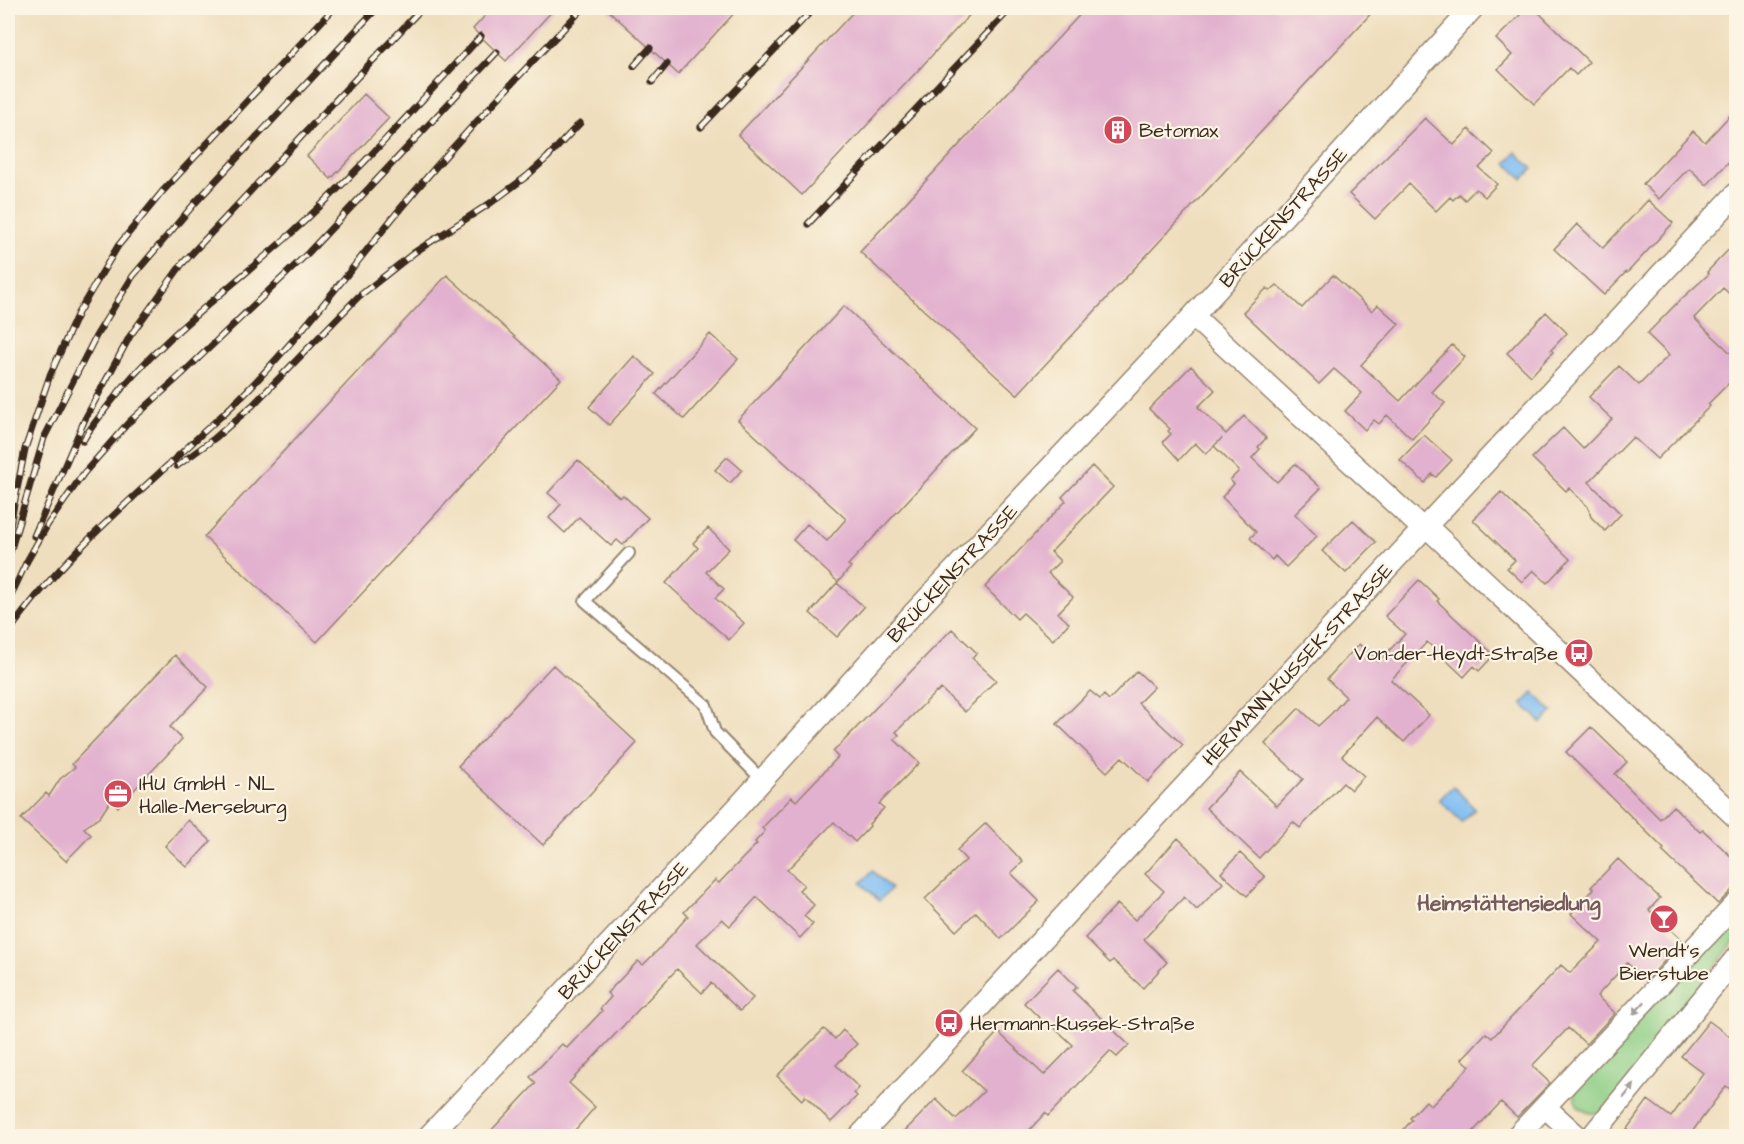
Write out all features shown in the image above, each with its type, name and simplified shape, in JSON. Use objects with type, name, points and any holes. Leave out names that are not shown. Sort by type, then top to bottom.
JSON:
[{"type":"street","name":"BRÜCKENSTRASSE","points":[[429,1137],[1193,316],[1473,8]]},
{"type":"street","name":"HERMANN-KUSSEK-STRASSE","points":[[860,1137],[1737,194]]},
{"type":"street","points":[[1193,316],[1737,816]]},
{"type":"street","points":[[1517,1137],[1737,904]]},
{"type":"street","points":[[1592,1137],[1737,958]]},
{"type":"street","points":[[1545,1107],[1577,1137]]},
{"type":"lane","points":[[629,553],[585,602],[706,705],[715,732],[762,780]]},
{"type":"green space","points":[[1736,914],[1736,939],[1615,1098],[1600,1112],[1589,1113],[1582,1109],[1575,1100],[1578,1085]]},
{"type":"water","points":[[1516,152],[1533,169],[1523,179],[1506,163]]},
{"type":"water","points":[[1533,693],[1553,712],[1542,723],[1522,704]]},
{"type":"water","points":[[1453,786],[1475,809],[1462,822],[1439,800]]},
{"type":"water","points":[[873,871],[891,889],[879,901],[861,883]]},
{"type":"building","points":[[492,8],[555,8],[506,61],[473,29]]},
{"type":"building","points":[[606,8],[739,8],[678,74]]},
{"type":"building","points":[[857,8],[976,8],[802,195],[738,135]]},
{"type":"building","name":"Betomax","points":[[1086,8],[1376,8],[1017,395],[860,252]]},
{"type":"building","points":[[1527,8],[1534,8],[1589,62],[1576,75],[1569,68],[1534,104],[1498,69],[1512,55],[1496,39]]},
{"type":"building","points":[[364,94],[389,118],[331,179],[307,156]]},
{"type":"building","points":[[1737,108],[1737,153],[1707,185],[1689,168],[1659,199],[1643,184],[1693,131],[1705,142]]},
{"type":"building","points":[[1425,118],[1454,145],[1469,129],[1494,153],[1479,168],[1497,184],[1485,197],[1476,189],[1465,200],[1459,194],[1453,200],[1450,197],[1436,211],[1409,184],[1375,219],[1349,194]]},
{"type":"building","points":[[1648,200],[1673,223],[1604,295],[1554,249],[1577,224],[1603,248]]},
{"type":"building","points":[[1737,241],[1737,301],[1723,288],[1694,318],[1737,359],[1737,373],[1708,404],[1710,406],[1657,459],[1633,437],[1589,482],[1621,514],[1605,531],[1591,517],[1588,507],[1569,488],[1566,491],[1532,458],[1563,428],[1583,449],[1612,419],[1589,397],[1619,366],[1639,385],[1669,355],[1647,334],[1709,274],[1707,272]]},
{"type":"building","points":[[447,275],[561,379],[317,642],[204,537]]},
{"type":"building","points":[[1333,275],[1372,311],[1378,305],[1399,324],[1361,365],[1400,401],[1452,345],[1465,357],[1432,392],[1445,403],[1412,439],[1387,415],[1379,424],[1374,420],[1365,430],[1345,411],[1362,393],[1334,369],[1319,384],[1243,312],[1267,288],[1270,291],[1277,285],[1302,308]]},
{"type":"building","points":[[844,306],[975,428],[848,565],[851,567],[838,582],[793,540],[807,524],[827,541],[846,519],[738,420]]},
{"type":"building","points":[[1546,312],[1567,333],[1531,376],[1507,353]]},
{"type":"building","points":[[710,334],[738,359],[684,419],[656,394]]},
{"type":"building","points":[[634,356],[655,374],[609,425],[589,407]]},
{"type":"building","points":[[1191,366],[1215,390],[1198,407],[1226,434],[1244,416],[1266,438],[1252,458],[1277,482],[1295,464],[1321,488],[1295,514],[1317,536],[1286,567],[1275,556],[1272,560],[1250,538],[1256,532],[1222,497],[1234,484],[1230,480],[1239,471],[1214,446],[1206,454],[1195,443],[1179,460],[1163,442],[1171,434],[1168,431],[1170,429],[1149,409]]},
{"type":"building","points":[[1424,435],[1452,460],[1436,477],[1432,474],[1425,483],[1400,460]]},
{"type":"building","points":[[727,457],[742,470],[730,483],[715,470]]},
{"type":"building","points":[[578,460],[620,498],[623,495],[648,518],[623,545],[617,540],[611,546],[579,517],[565,533],[549,518],[561,504],[548,493]]},
{"type":"building","points":[[1092,466],[1113,487],[1051,552],[1060,561],[1048,573],[1073,597],[1058,613],[1069,623],[1053,640],[1023,613],[1017,619],[985,587],[1066,501],[1062,497]]},
{"type":"building","points":[[1501,492],[1570,559],[1547,583],[1533,570],[1522,582],[1507,568],[1515,560],[1473,520]]},
{"type":"building","points":[[1353,520],[1376,542],[1346,573],[1322,551]]},
{"type":"building","points":[[708,528],[729,549],[706,572],[724,589],[715,598],[744,623],[729,640],[666,583],[698,548],[693,543]]},
{"type":"building","points":[[1419,580],[1439,599],[1437,601],[1494,655],[1479,671],[1474,666],[1464,677],[1427,642],[1391,680],[1429,715],[1404,742],[1377,717],[1342,756],[1364,776],[1351,790],[1343,783],[1300,828],[1293,822],[1259,858],[1206,808],[1240,772],[1277,806],[1303,779],[1265,744],[1299,708],[1318,726],[1332,713],[1346,697],[1327,679],[1359,644],[1378,662],[1405,634],[1385,616]]},
{"type":"building","points":[[837,583],[864,607],[837,637],[810,613]]},
{"type":"building","points":[[952,629],[977,653],[972,658],[996,680],[965,712],[941,689],[936,692],[896,732],[899,735],[894,739],[919,763],[879,804],[884,808],[869,824],[870,826],[855,842],[834,822],[787,870],[804,885],[799,890],[814,905],[804,916],[813,924],[800,938],[757,897],[730,926],[722,919],[697,944],[753,998],[740,1011],[711,983],[702,993],[677,969],[569,1083],[595,1107],[569,1137],[485,1137],[536,1083],[530,1077],[562,1044],[567,1048],[602,1011],[600,1009],[611,997],[607,993],[638,961],[643,965],[658,950],[688,916],[684,912],[715,880],[719,883],[757,844],[755,842],[765,831],[762,828],[792,797],[796,801],[838,757],[833,752]]},
{"type":"building","points":[[175,655],[208,687],[170,727],[182,739],[118,807],[111,800],[100,817],[84,828],[91,835],[66,861],[21,819],[46,793],[49,796],[60,779],[75,767],[72,764]]},
{"type":"building","points":[[553,665],[637,743],[543,845],[458,766]]},
{"type":"building","points":[[1137,671],[1154,687],[1138,703],[1183,745],[1148,782],[1122,757],[1107,772],[1057,724],[1090,691],[1100,699],[1104,695],[1109,700]]},
{"type":"building","points":[[1591,727],[1627,762],[1615,774],[1660,819],[1673,806],[1737,862],[1737,885],[1718,904],[1662,851],[1664,849],[1566,752]]},
{"type":"building","points":[[188,820],[211,841],[187,867],[165,846]]},
{"type":"building","points":[[986,823],[1023,862],[1011,873],[1039,901],[1001,939],[976,912],[956,931],[925,899],[966,860],[957,850]]},
{"type":"building","points":[[1178,838],[1223,883],[1197,910],[1184,897],[1144,939],[1167,962],[1143,988],[1113,960],[1110,963],[1085,938],[1117,904],[1135,920],[1164,891],[1145,874]]},
{"type":"building","points":[[1240,853],[1265,877],[1247,896],[1221,873]]},
{"type":"building","points":[[1618,859],[1660,898],[1649,910],[1683,941],[1646,981],[1627,963],[1597,996],[1615,1013],[1586,1044],[1568,1028],[1532,1066],[1550,1083],[1517,1117],[1501,1102],[1468,1137],[1397,1137],[1426,1101],[1431,1106],[1470,1066],[1462,1059],[1486,1033],[1492,1038],[1561,965],[1570,973],[1601,942],[1571,914],[1594,889],[1591,887]]},
{"type":"building","points":[[1058,968],[1077,987],[1073,991],[1129,1045],[1117,1057],[1110,1051],[1048,1116],[1045,1113],[1023,1137],[899,1137],[936,1099],[956,1119],[984,1091],[962,1071],[998,1032],[1044,1075],[1073,1045],[1024,1003]]},
{"type":"building","points":[[1709,1021],[1737,1042],[1737,1094],[1726,1086],[1692,1132],[1698,1137],[1621,1137],[1648,1100],[1671,1117],[1703,1073],[1681,1056]]},
{"type":"building","points":[[824,1029],[835,1039],[843,1030],[857,1044],[836,1065],[859,1088],[854,1093],[857,1096],[831,1122],[805,1096],[802,1100],[777,1076]]},
{"type":"railway","points":[[9,530],[25,449],[50,375],[78,313],[118,246],[162,192],[334,8]]},
{"type":"railway","points":[[8,559],[44,438],[96,336],[133,276],[195,203],[377,8]]},
{"type":"railway","points":[[34,536],[85,419],[130,336],[182,264],[422,8]]},
{"type":"railway","points":[[8,633],[71,558],[258,379],[300,332],[444,157],[583,8]]},
{"type":"railway","points":[[701,127],[814,8]]},
{"type":"railway","points":[[808,224],[1011,8]]},
{"type":"railway","points":[[83,441],[126,383],[147,361],[311,215],[385,140],[481,36]]},
{"type":"railway","points":[[634,66],[650,48]]},
{"type":"railway","points":[[8,602],[48,524],[84,473],[129,422],[308,253],[497,52]]},
{"type":"railway","points":[[652,82],[667,64]]},
{"type":"railway","points":[[177,466],[215,438],[253,405],[358,297],[415,252],[492,202],[527,176],[580,123]]},
{"type":"place","name":"Betomax","points":[[1118,130]]},
{"type":"place","name":"Von-der-Heydt-Straße","points":[[1579,653]]},
{"type":"place","name":"IHU GmbH - NL Halle-Merseburg","points":[[118,794]]},
{"type":"place","name":"Wendt's Bierstube","points":[[1664,919]]},
{"type":"place","name":"Hermann-Kussek-Straße","points":[[949,1023]]},
{"type":"district","name":"Heimstättensiedlung","points":[[1509,903]]}]
